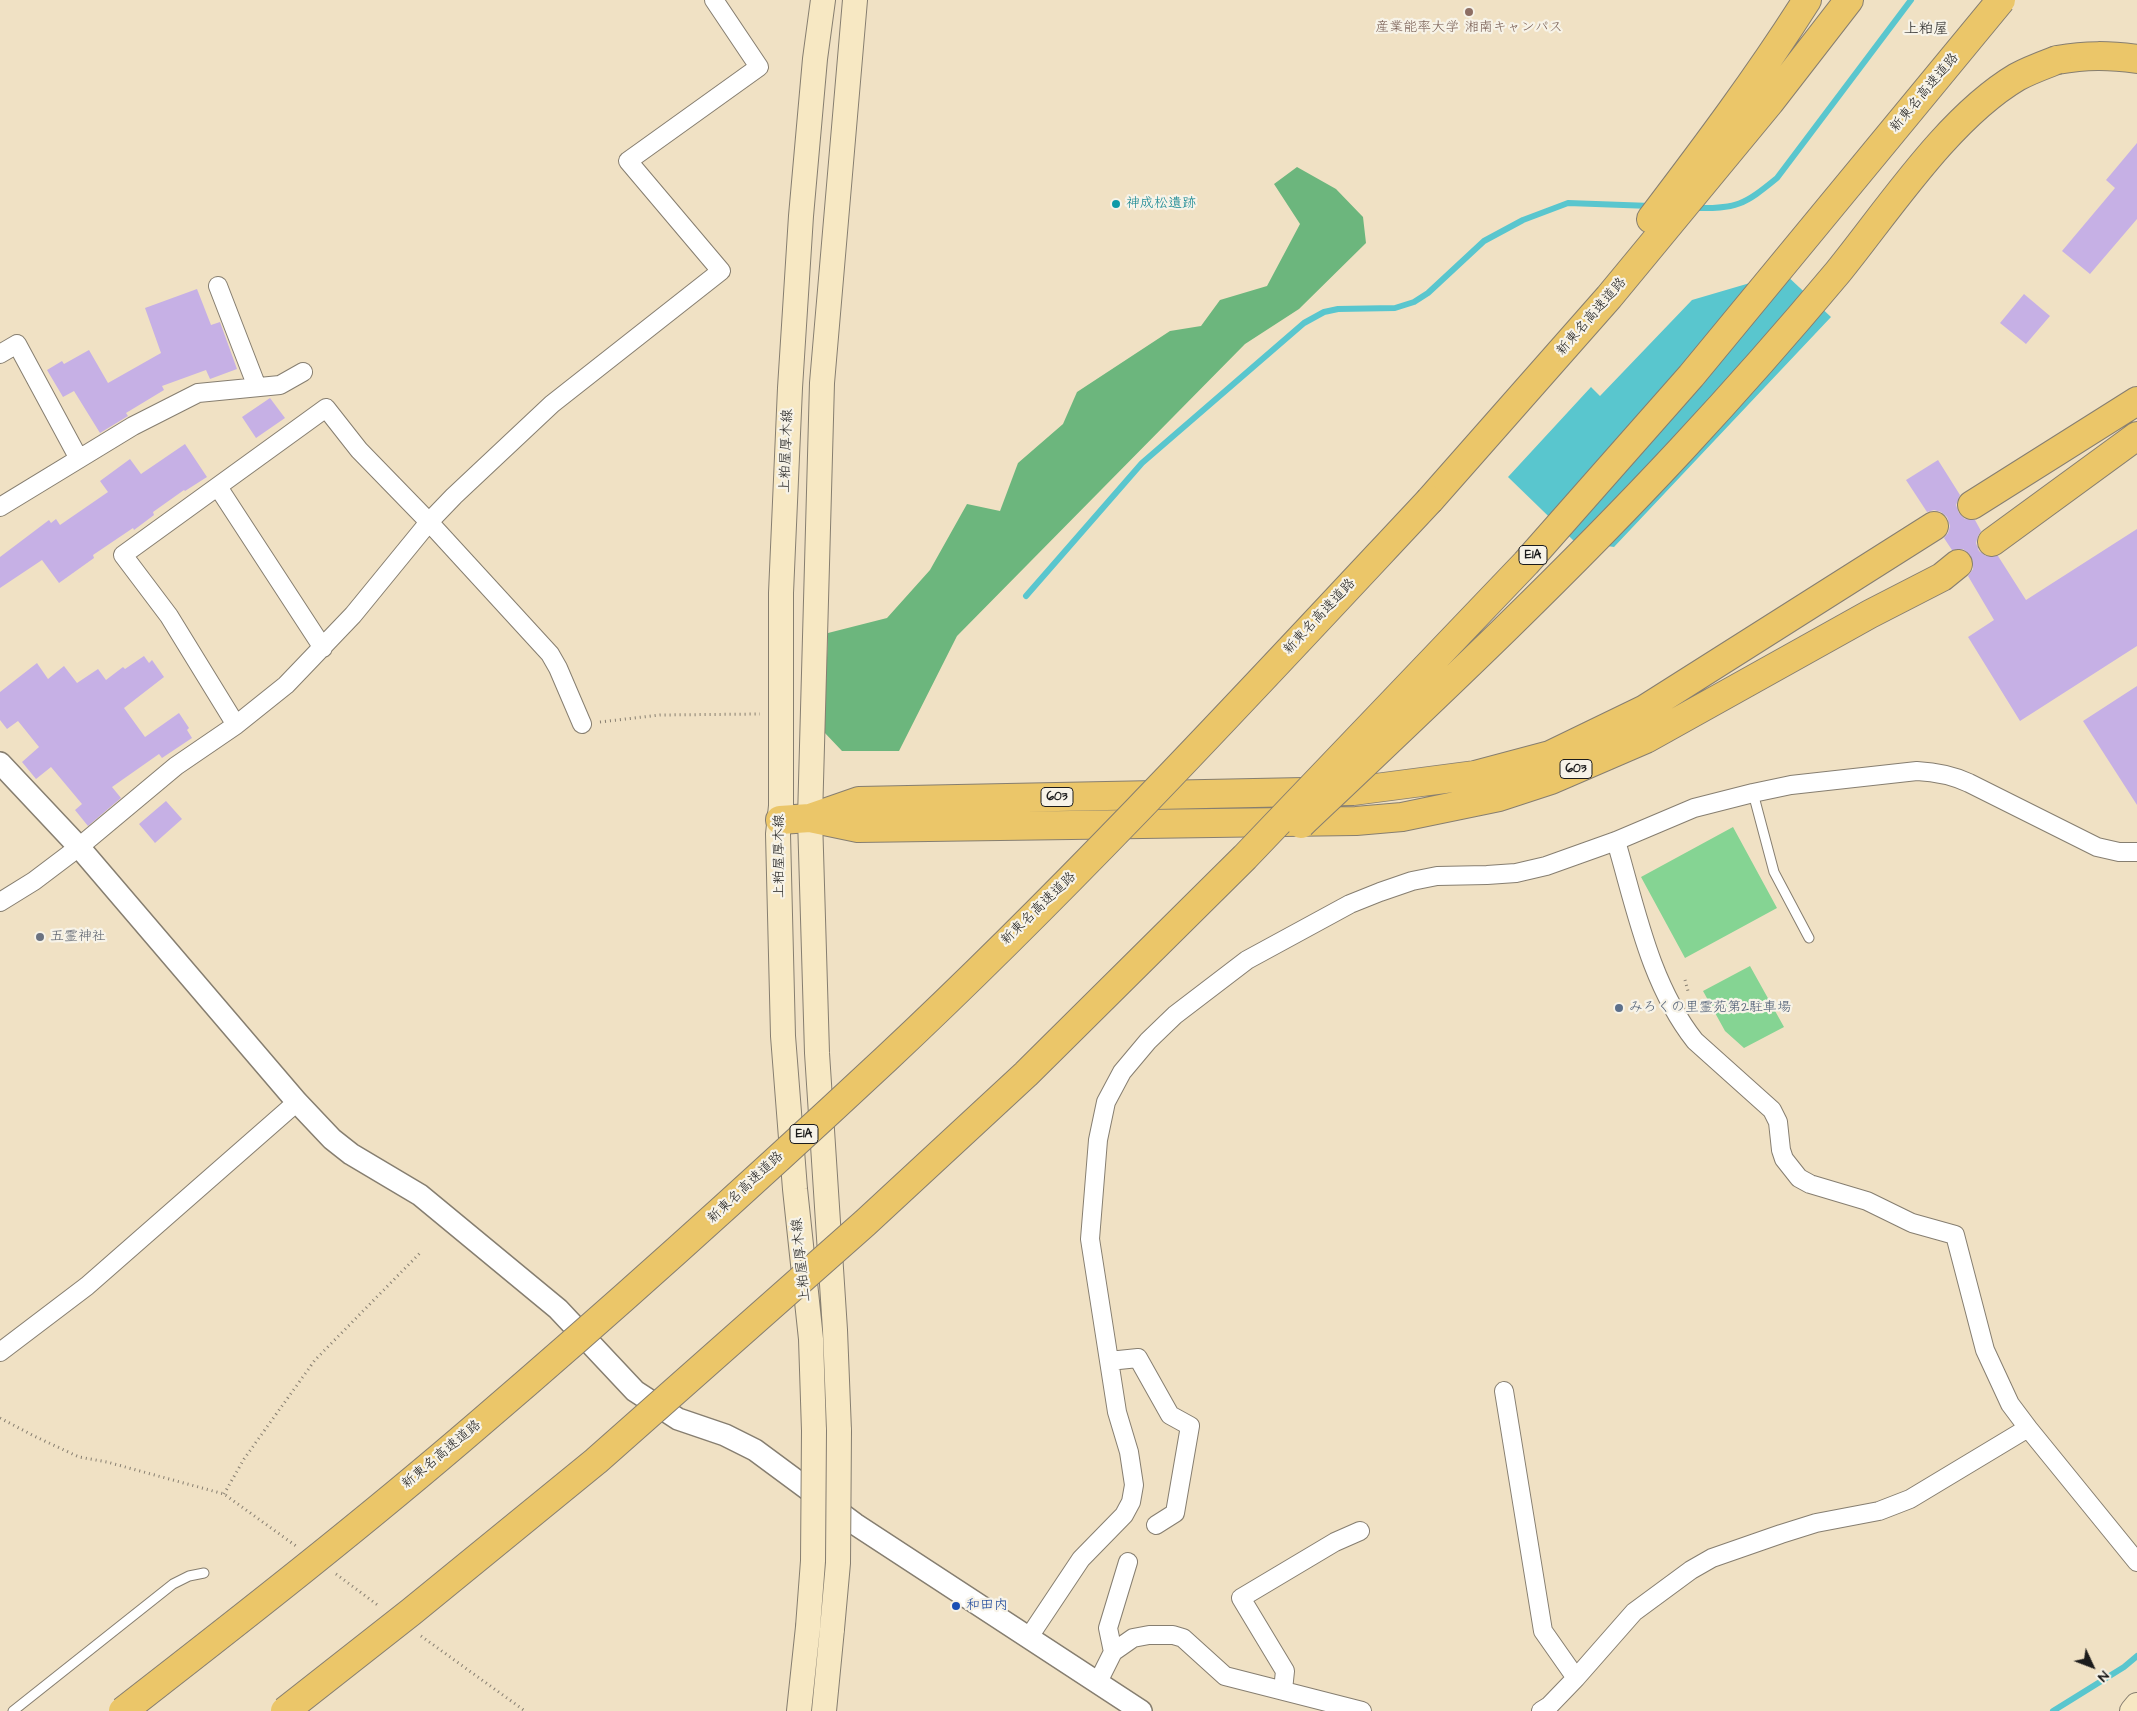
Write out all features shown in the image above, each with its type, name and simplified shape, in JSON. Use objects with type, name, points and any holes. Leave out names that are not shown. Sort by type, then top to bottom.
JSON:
[{"type":"highway","points":[[1430,500],[1579,314],[1718,131],[1777,47],[1807,0]]},
{"type":"highway","name":"新東名高速道路","points":[[123,1711],[274,1593],[478,1426],[683,1246],[882,1063],[1102,847],[1430,500],[1609,297],[1770,102],[1849,0]]},
{"type":"highway","name":"新東名高速道路","points":[[285,1711],[411,1612],[596,1461],[865,1223],[1026,1074],[1245,857],[1526,563],[1691,376],[2001,0]]},
{"type":"highway","points":[[1026,1074],[1195,924],[1515,621],[1601,535],[1762,361],[1837,273],[1937,148],[1966,118],[2017,77],[2057,60],[2105,54],[2137,59]]},
{"type":"highway","points":[[1972,505],[2137,401]]},
{"type":"highway","points":[[1992,542],[2137,436]]},
{"type":"highway","name":"603","points":[[810,818],[858,801],[1353,791],[1475,775],[1550,755],[1645,709],[1934,526]]},
{"type":"highway","name":"603","points":[[780,820],[810,818],[858,828],[1356,821],[1402,817],[1499,797],[1551,780],[1646,739],[1870,614],[1942,577],[1958,564]]},
{"type":"main road","name":"上粕屋厚木線","points":[[799,1711],[808,1627],[812,1561],[814,1431],[811,1339],[795,1189],[783,1036],[780,820],[781,593],[790,388],[801,216],[815,60],[823,0]]},
{"type":"main road","name":"上粕屋厚木線","points":[[824,1711],[838,1563],[839,1430],[835,1330],[817,1053],[810,818],[822,383],[855,0]]},
{"type":"main road","points":[[2132,1711],[2137,1705]]},
{"type":"street","points":[[0,902],[34,881],[79,847],[176,766],[236,725],[286,685],[353,615],[428,522],[454,496],[552,404],[721,271],[628,161],[759,67],[714,0]]},
{"type":"street","points":[[218,286],[257,388]]},
{"type":"street","points":[[0,354],[17,344],[80,459]]},
{"type":"street","points":[[0,508],[133,426],[198,393],[280,385],[303,372]]},
{"type":"street","points":[[236,725],[169,616],[123,555],[326,408],[359,450],[550,654],[582,724]]},
{"type":"street","points":[[218,487],[323,648]]},
{"type":"street","points":[[0,763],[79,847],[297,1102],[332,1138],[351,1154],[420,1195],[558,1309],[635,1391],[678,1419],[725,1435],[755,1450],[855,1524],[1141,1711]]},
{"type":"street","points":[[1030,1637],[1081,1559],[1124,1515],[1131,1502],[1134,1484],[1129,1452],[1117,1412],[1108,1362],[1090,1239],[1098,1140],[1106,1102],[1122,1072],[1148,1041],[1190,1002],[1247,960],[1350,904],[1412,881],[1437,876],[1486,876],[1516,873],[1546,866],[1616,841],[1694,808],[1753,793],[1791,786],[1917,771],[1951,775],[2097,847],[2119,852],[2137,852]]},
{"type":"street","points":[[1616,841],[1648,952],[1686,1029],[1695,1041],[1772,1110],[1778,1122],[1781,1150],[1784,1159],[1799,1178],[1810,1184],[1874,1204],[1912,1223],[1955,1235],[1986,1350],[2010,1404],[2137,1562]]},
{"type":"street","points":[[0,1352],[86,1286],[297,1102]]},
{"type":"street","points":[[1108,1362],[1138,1358],[1170,1415],[1190,1426],[1175,1513],[1156,1525]]},
{"type":"street","points":[[1504,1392],[1543,1631],[1576,1678]]},
{"type":"street","points":[[1541,1711],[1549,1706],[1576,1678],[1634,1612],[1691,1570],[1712,1558],[1780,1534],[1816,1523],[1879,1511],[1910,1499],[2028,1428]]},
{"type":"street","points":[[1283,1690],[1285,1671],[1242,1598],[1336,1542],[1360,1531]]},
{"type":"street","points":[[1113,1652],[1108,1628],[1128,1562]]},
{"type":"street","points":[[1098,1682],[1113,1652],[1133,1638],[1149,1635],[1173,1635],[1183,1638],[1225,1676],[1362,1711]]},
{"type":"lane","points":[[1753,793],[1774,872],[1809,938]]},
{"type":"lane","points":[[13,1711],[173,1584],[189,1576],[204,1573]]},
{"type":"path","points":[[582,724],[660,715],[762,714]]},
{"type":"path","points":[[224,1494],[244,1460],[315,1360],[420,1252]]},
{"type":"path","points":[[0,1418],[79,1457],[107,1462],[224,1494],[303,1551]]},
{"type":"path","points":[[335,1574],[382,1608]]},
{"type":"path","points":[[414,1631],[525,1711]]},
{"type":"green space","points":[[1297,167],[1336,189],[1363,217],[1366,243],[1299,309],[1245,344],[957,636],[899,751],[842,751],[824,732],[828,633],[887,618],[930,570],[967,504],[1000,511],[1018,463],[1063,424],[1077,392],[1170,331],[1201,326],[1220,300],[1267,286],[1300,224],[1274,184]]},
{"type":"green space","points":[[1733,827],[1777,908],[1685,958],[1641,877]]},
{"type":"green space","points":[[1750,966],[1784,1027],[1744,1048],[1725,1031],[1703,991]]},
{"type":"water","points":[[1784,273],[1831,317],[1614,547],[1574,541],[1508,477],[1591,387],[1600,396],[1692,300]]},
{"type":"building","points":[[2137,143],[2137,219],[2090,274],[2062,251],[2115,188],[2106,180]]},
{"type":"building","points":[[197,289],[211,325],[220,322],[237,369],[210,379],[206,370],[162,386],[164,390],[126,413],[128,416],[100,433],[74,391],[63,397],[47,370],[62,361],[64,364],[89,350],[108,383],[161,353],[145,308]]},
{"type":"building","points":[[2024,294],[2050,316],[2026,344],[2000,323]]},
{"type":"building","points":[[270,398],[285,418],[256,438],[242,417]]},
{"type":"building","points":[[185,444],[207,477],[184,490],[153,512],[154,515],[134,530],[133,528],[93,555],[94,558],[59,583],[42,560],[0,588],[0,557],[49,520],[51,523],[56,519],[60,525],[108,492],[100,481],[130,459],[141,474]]},
{"type":"building","points":[[1938,460],[1960,495],[1956,505],[1959,513],[1965,519],[1975,520],[1981,531],[1976,543],[1979,551],[1986,556],[1998,556],[2026,600],[2137,529],[2137,646],[2020,721],[1968,637],[1994,620],[1968,576],[1973,569],[1973,561],[1970,555],[1963,549],[1952,550],[1944,538],[1950,526],[1947,517],[1941,512],[1934,510],[1927,512],[1906,480]]},
{"type":"building","points":[[144,656],[149,663],[152,660],[164,677],[124,708],[145,737],[179,713],[189,728],[187,730],[192,738],[162,758],[159,754],[112,787],[121,798],[88,826],[75,810],[82,804],[51,767],[36,779],[22,762],[39,747],[18,721],[7,729],[0,720],[0,692],[37,663],[48,679],[64,666],[77,683],[98,669],[106,680],[123,667],[125,669]]},
{"type":"building","points":[[2137,686],[2137,805],[2083,721]]},
{"type":"building","points":[[166,801],[182,819],[155,843],[139,824]]},
{"type":"waterway","points":[[1693,208],[1720,208],[1739,204],[1748,200],[1777,178],[1911,0]]},
{"type":"waterway","points":[[1026,596],[1142,463],[1304,323],[1324,312],[1338,309],[1395,308],[1414,302],[1428,293],[1484,241],[1523,220],[1568,203],[1651,206]]},
{"type":"waterway","points":[[2053,1711],[2124,1667],[2137,1656]]},
{"type":"place","name":"産業能率大学 湘南キャンパス","points":[[1469,12]]},
{"type":"place","name":"神成松遺跡","points":[[1116,204]]},
{"type":"place","name":"五霊神社","points":[[40,937]]},
{"type":"place","name":"みろくの里霊苑第2駐車場","points":[[1619,1008]]},
{"type":"place","name":"和田内","points":[[956,1606]]},
{"type":"district","name":"上粕屋","points":[[1926,30]]}]
